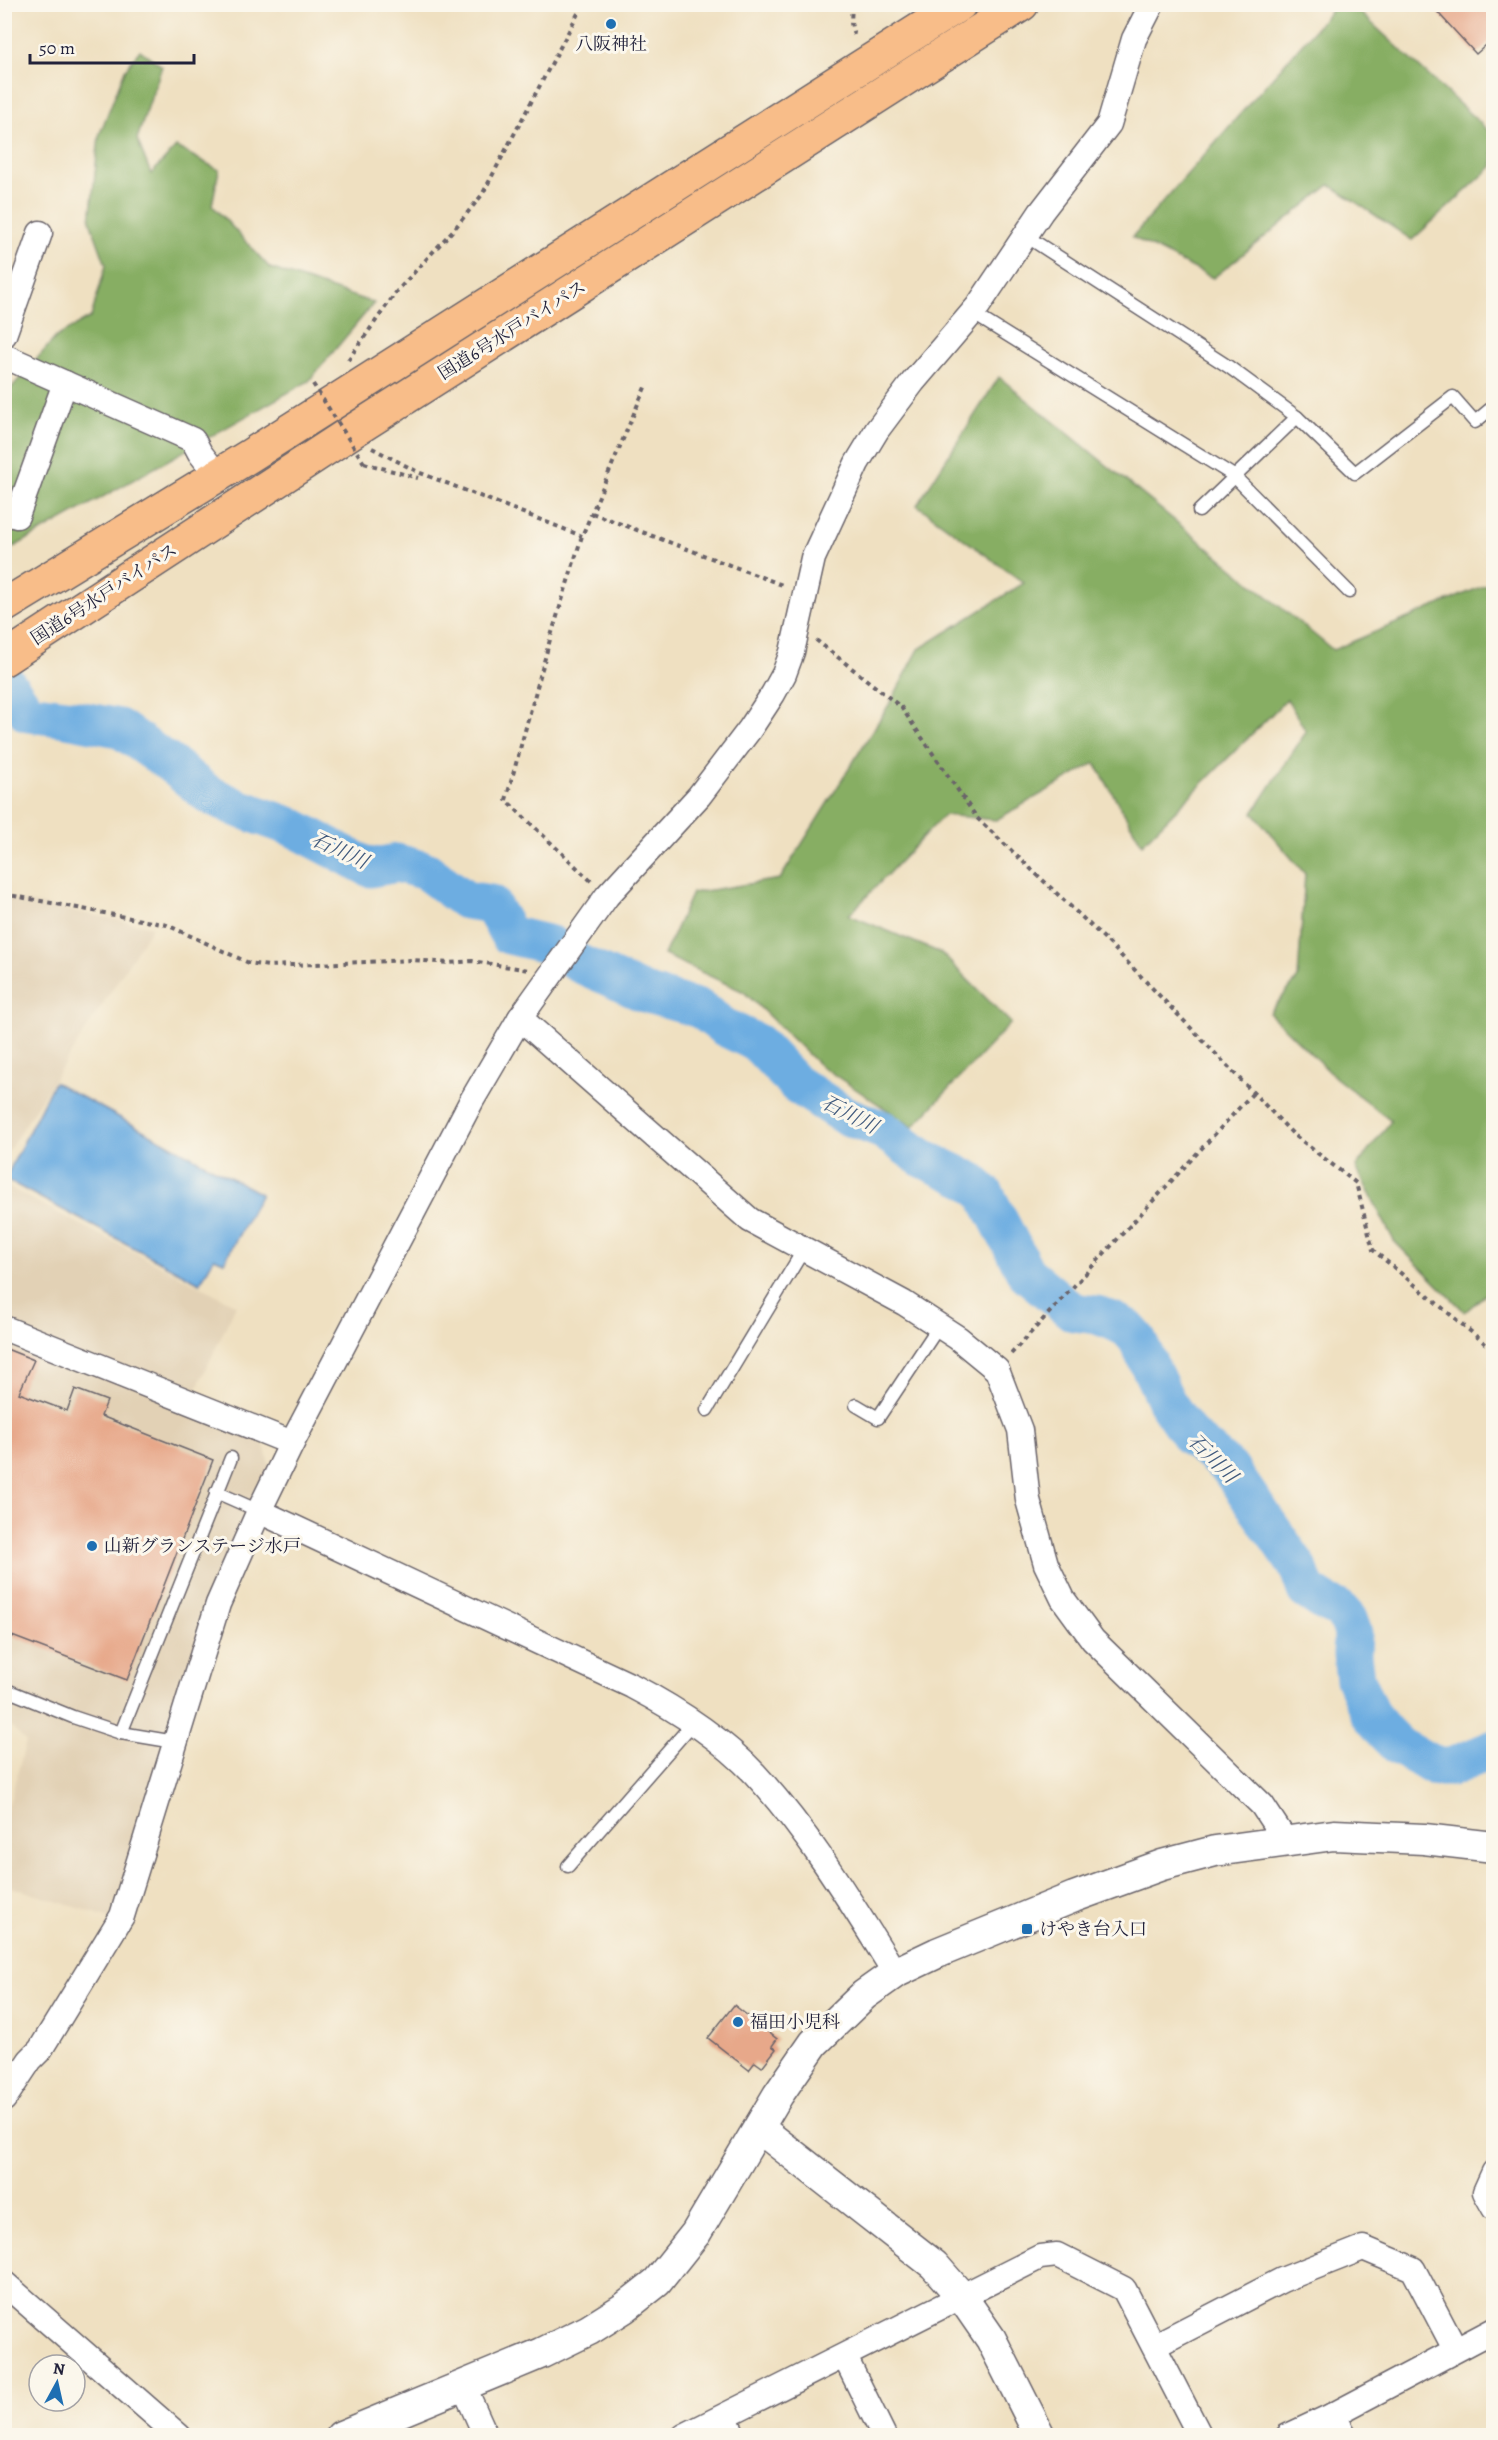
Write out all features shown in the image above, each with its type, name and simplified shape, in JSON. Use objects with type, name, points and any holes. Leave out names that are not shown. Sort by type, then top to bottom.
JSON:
[{"type":"highway","name":"国道6号水戸バイパス","points":[[4,606],[218,476],[960,4]]},
{"type":"highway","name":"国道6号水戸バイパス","points":[[10,656],[353,431],[1022,4]]},
{"type":"street","points":[[4,2099],[39,2050],[122,1916],[218,1604],[259,1510],[292,1443],[472,1100],[520,1018],[607,896],[699,796],[750,729],[784,674],[822,537],[857,463],[877,430],[913,382],[972,313],[1041,212],[1109,123],[1117,105],[1134,39],[1152,4]]},
{"type":"street","points":[[4,335],[12,290],[40,233]]},
{"type":"street","points":[[4,356],[193,440],[218,476]]},
{"type":"street","points":[[4,512],[17,516],[65,383]]},
{"type":"street","points":[[520,1018],[750,1220],[904,1303],[958,1338],[997,1370],[1020,1430],[1028,1500],[1046,1564],[1063,1599],[1093,1640],[1262,1805],[1286,1840]]},
{"type":"street","points":[[4,1328],[292,1443]]},
{"type":"street","points":[[259,1510],[632,1686],[694,1722],[754,1773],[818,1852],[895,1973]]},
{"type":"street","points":[[341,2436],[542,2354],[624,2308],[657,2282],[696,2233],[778,2095],[814,2043],[864,1995],[895,1973],[937,1953],[1074,1897],[1162,1865],[1215,1851],[1334,1835],[1378,1836],[1494,1847]]},
{"type":"street","points":[[759,2128],[934,2265],[962,2297],[1003,2357],[1040,2436]]},
{"type":"street","points":[[1494,2172],[1485,2192],[1494,2208]]},
{"type":"street","points":[[1154,2346],[1282,2280],[1363,2248],[1413,2269],[1455,2349]]},
{"type":"street","points":[[684,2436],[729,2426],[845,2357],[1040,2257],[1057,2255],[1124,2289],[1200,2436]]},
{"type":"street","points":[[4,2283],[179,2436]]},
{"type":"street","points":[[1288,2436],[1333,2415],[1494,2330]]},
{"type":"street","points":[[845,2357],[884,2436]]},
{"type":"street","points":[[464,2387],[486,2436]]},
{"type":"street","points":[[1333,2415],[1345,2436]]},
{"type":"lane","points":[[1026,236],[1229,367],[1297,417],[1355,473],[1453,397],[1475,422],[1494,406]]},
{"type":"lane","points":[[972,313],[1234,476],[1349,592]]},
{"type":"lane","points":[[1199,511],[1297,417]]},
{"type":"lane","points":[[706,1410],[804,1249]]},
{"type":"lane","points":[[856,1404],[878,1418],[939,1326]]},
{"type":"lane","points":[[121,1733],[231,1458]]},
{"type":"lane","points":[[216,1492],[259,1510]]},
{"type":"lane","points":[[4,1689],[73,1717],[121,1733],[175,1742]]},
{"type":"lane","points":[[568,1866],[694,1722]]},
{"type":"path","points":[[347,393],[340,375],[347,361],[397,291],[482,195],[584,4]]},
{"type":"path","points":[[852,4],[852,31],[865,64]]},
{"type":"path","points":[[313,384],[364,463],[418,478]]},
{"type":"path","points":[[607,896],[506,800],[551,636],[582,536],[646,385]]},
{"type":"path","points":[[353,431],[374,449],[418,472],[582,536]]},
{"type":"path","points":[[592,513],[805,593]]},
{"type":"path","points":[[797,631],[818,641],[901,707],[977,818],[1104,938],[1293,1134],[1356,1183],[1372,1250],[1494,1351]]},
{"type":"path","points":[[4,894],[167,925],[249,963],[268,966],[413,960],[449,963],[472,961],[527,970],[559,963]]},
{"type":"path","points":[[997,1370],[1253,1093]]},
{"type":"shaded area","points":[[4,897],[152,927],[5,1156]]},
{"type":"shaded area","points":[[4,1185],[236,1305],[187,1409],[262,1437],[270,1468],[110,1918],[5,1885],[5,1818],[26,1742],[4,1720]]},
{"type":"green space","points":[[1336,5],[1352,5],[1493,135],[1493,166],[1412,240],[1330,185],[1213,278],[1132,237]]},
{"type":"green space","points":[[140,50],[162,66],[137,139],[151,174],[176,147],[219,170],[212,205],[270,268],[374,303],[309,381],[5,552],[5,395],[56,337],[91,317],[106,265],[90,221],[99,136],[125,70]]},
{"type":"green space","points":[[999,377],[1333,650],[1490,583],[1493,584],[1494,1287],[1465,1312],[1394,1241],[1356,1167],[1391,1121],[1336,1078],[1269,1013],[1298,978],[1305,874],[1253,813],[1306,732],[1287,699],[1142,844],[1095,763],[996,820],[944,815],[849,915],[941,953],[1011,1023],[913,1127],[818,1064],[744,992],[664,955],[692,893],[780,879],[890,703],[919,649],[1024,583],[917,505]]},
{"type":"water","points":[[54,1082],[261,1194],[224,1262],[214,1258],[200,1283],[5,1179]]},
{"type":"building","points":[[1430,4],[1494,4],[1494,38],[1476,54]]},
{"type":"building","name":"山新グランステージ水戸","points":[[4,1348],[34,1360],[19,1393],[67,1411],[75,1389],[107,1401],[101,1416],[213,1460],[127,1680],[4,1633]]},
{"type":"building","name":"福田小児科","points":[[734,2005],[777,2039],[772,2046],[776,2049],[762,2067],[755,2062],[749,2070],[708,2038]]},
{"type":"waterway","name":"石川川","points":[[4,680],[28,713],[119,728],[172,765],[208,794],[238,808],[292,827],[370,868],[397,863],[426,871],[465,900],[491,904],[509,935],[551,945],[578,963],[644,993],[700,1009],[724,1027],[757,1043],[796,1084],[844,1115],[883,1130],[922,1158],[971,1181],[985,1194],[1026,1273],[1073,1312],[1097,1315],[1113,1321],[1127,1328],[1137,1339],[1166,1401],[1190,1436],[1229,1468],[1298,1567],[1306,1590],[1339,1609],[1348,1619],[1353,1633],[1352,1655],[1355,1679],[1370,1714],[1385,1732],[1400,1747],[1437,1767],[1451,1767],[1494,1749]]},
{"type":"place","name":"八阪神社","points":[[611,24]]},
{"type":"place","name":"山新グランステージ水戸","points":[[92,1546]]},
{"type":"place","name":"けやき台入口","points":[[1027,1929]]},
{"type":"place","name":"福田小児科","points":[[738,2022]]}]
